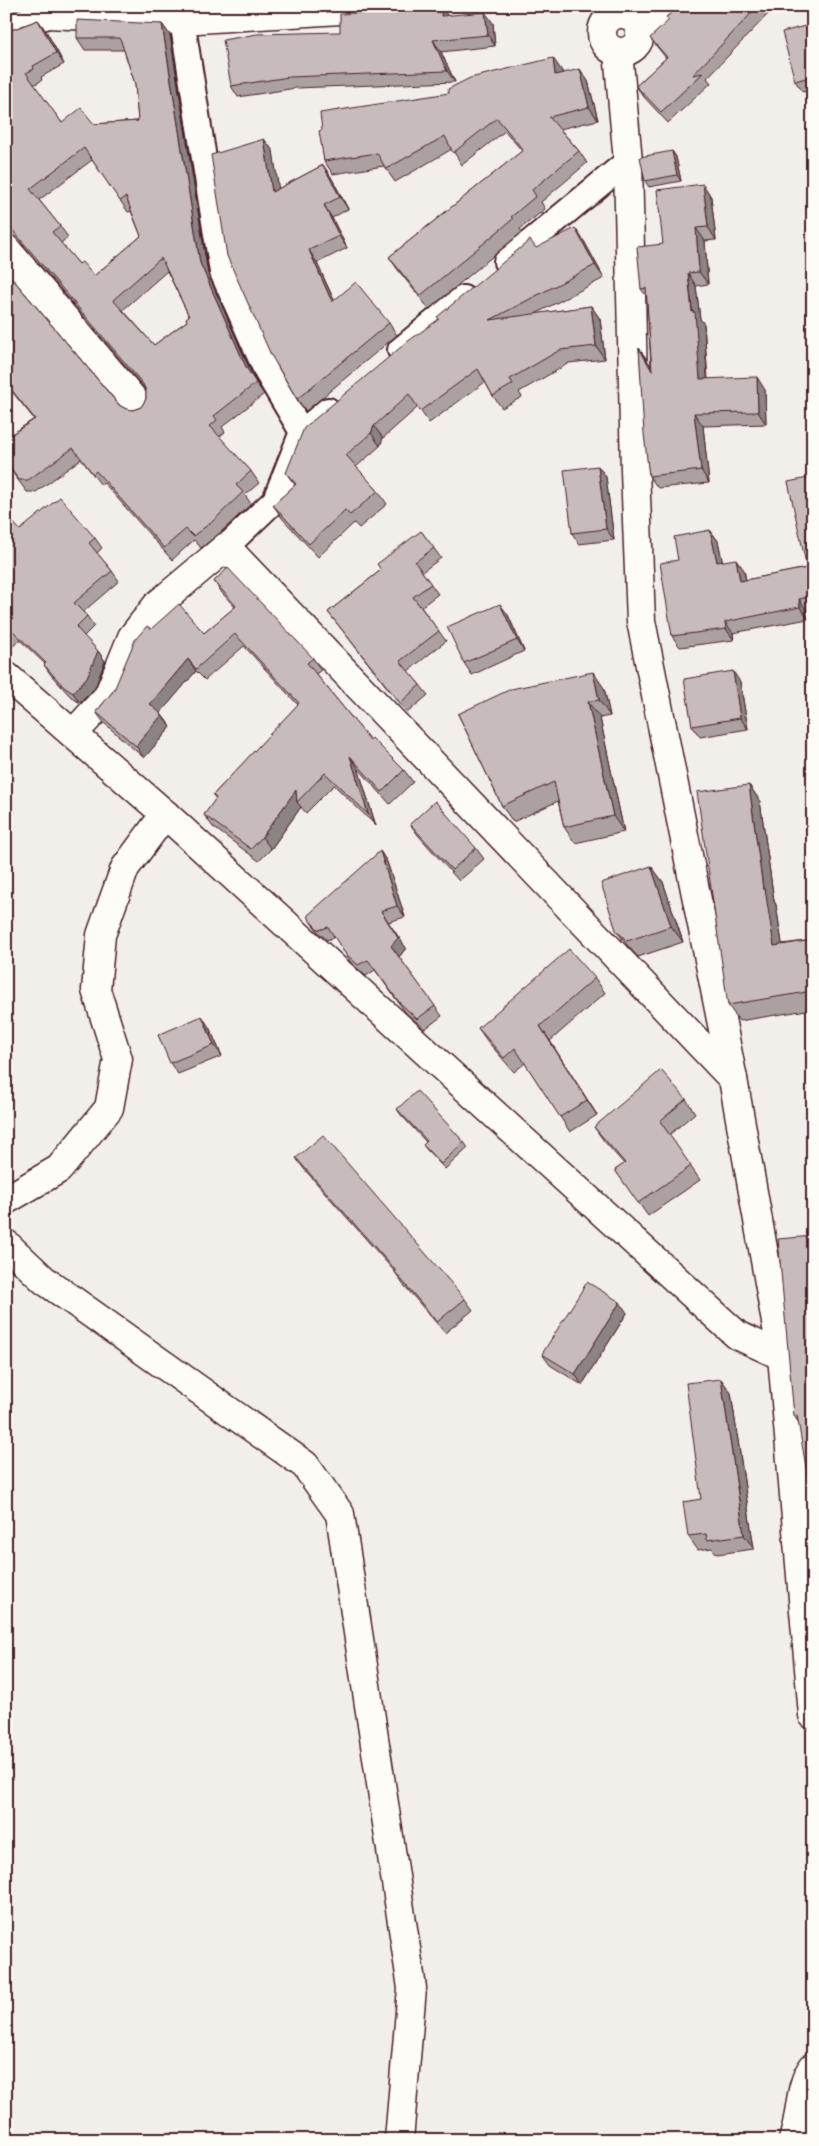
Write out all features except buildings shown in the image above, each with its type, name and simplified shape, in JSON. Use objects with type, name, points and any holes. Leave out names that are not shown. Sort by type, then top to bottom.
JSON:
[{"type":"street","points":[[6,30],[51,10],[182,13],[404,6]]},
{"type":"street","points":[[678,6],[617,15],[602,26],[601,35],[610,49],[618,52],[628,161],[634,471],[641,621],[733,1080],[782,1356],[813,1715]]},
{"type":"street","points":[[182,13],[222,272],[268,373],[302,432]]},
{"type":"street","points":[[385,362],[628,161]]},
{"type":"street","points":[[6,249],[139,406]]},
{"type":"street","points":[[74,734],[108,696],[132,637],[156,605],[226,547],[275,500],[302,432],[347,394]]},
{"type":"street","points":[[226,547],[733,1080]]},
{"type":"street","points":[[6,676],[166,814],[737,1335],[782,1356]]},
{"type":"street","points":[[6,1200],[59,1169],[109,1108],[118,1059],[96,990],[101,935],[125,868],[166,814]]},
{"type":"street","points":[[6,1244],[44,1280],[305,1464],[340,1514],[412,1988],[399,2140]]},
{"type":"street","points":[[793,2140],[799,2125],[806,2075],[813,2067]]}]
